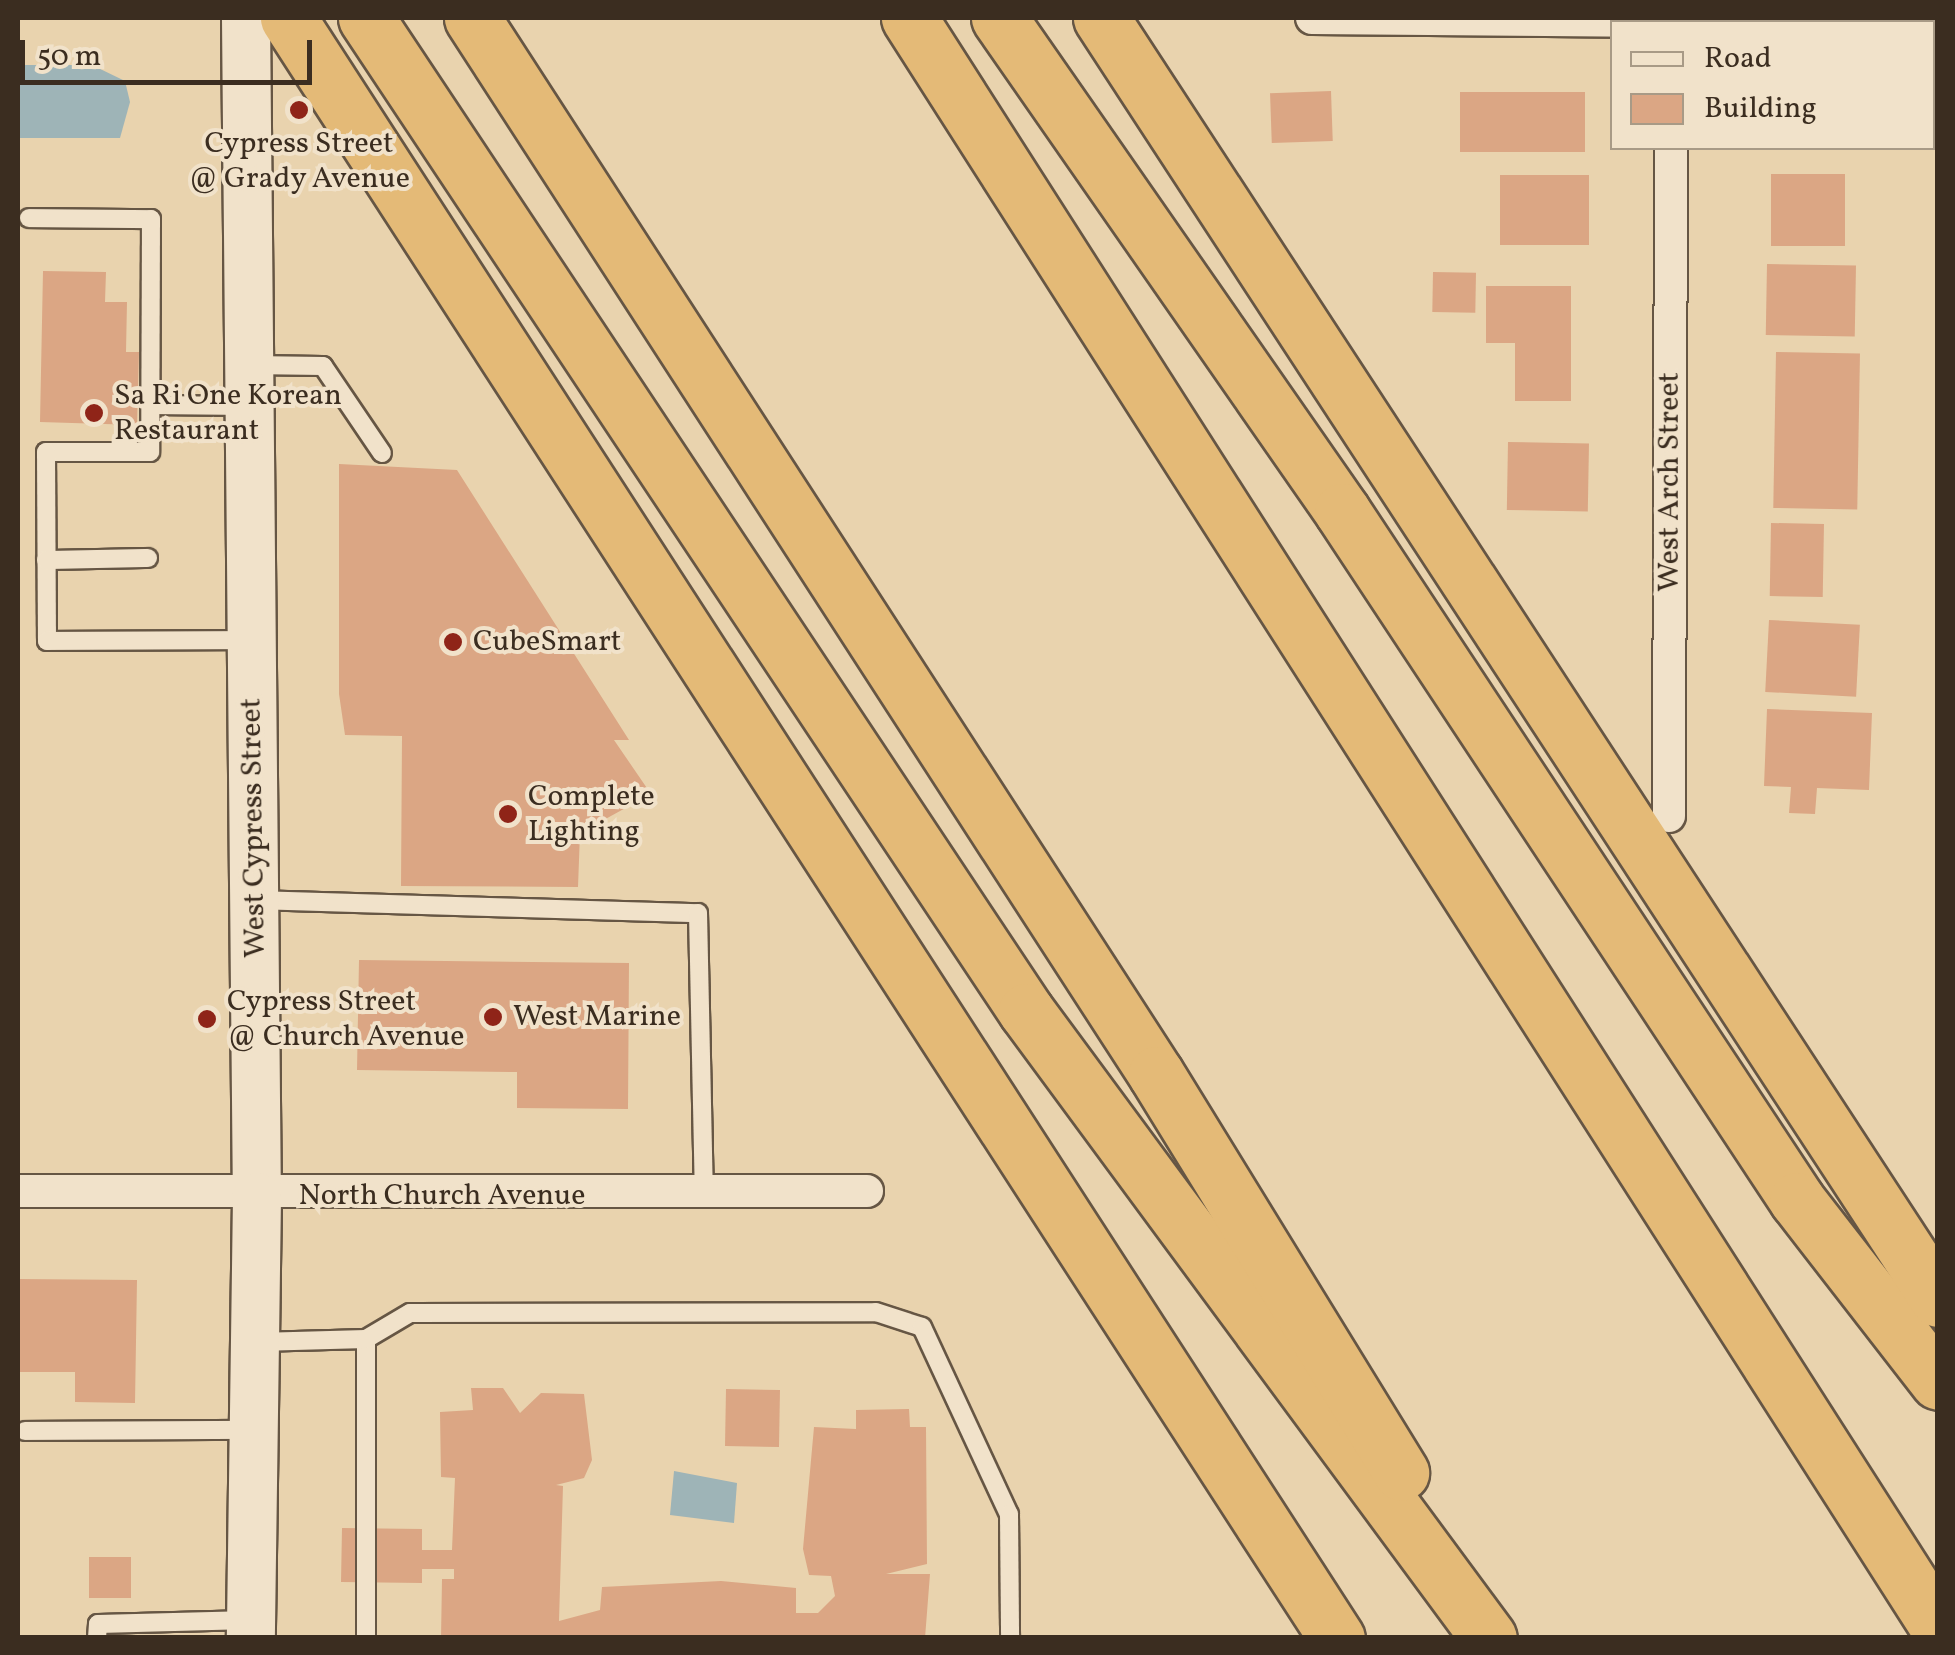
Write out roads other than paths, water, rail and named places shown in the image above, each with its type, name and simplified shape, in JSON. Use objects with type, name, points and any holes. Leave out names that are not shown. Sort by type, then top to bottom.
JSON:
[{"type":"highway","points":[[288,18],[1338,1638]]},
{"type":"highway","points":[[472,18],[1156,1074],[1498,1638]]},
{"type":"highway","points":[[908,18],[1938,1627]]},
{"type":"highway","points":[[1000,18],[1342,511],[1796,1200],[1938,1382]]},
{"type":"highway","points":[[1101,18],[1832,1128],[1938,1299]]},
{"type":"highway","points":[[380,39],[1026,1011],[1489,1638]]},
{"type":"street","name":"West Cypress Street","points":[[246,18],[257,1197],[251,1629]]},
{"type":"street","points":[[1312,18],[1610,20]]},
{"type":"street","name":"West Arch Street","points":[[1668,816],[1671,150]]},
{"type":"street","name":"North Church Avenue","points":[[18,1191],[257,1197],[866,1191]]},
{"type":"lane","points":[[29,218],[151,219],[150,452],[46,452],[47,641],[252,640]]},
{"type":"lane","points":[[150,405],[323,366],[382,453]]},
{"type":"lane","points":[[46,560],[148,558]]},
{"type":"lane","points":[[255,900],[698,913],[704,1194]]},
{"type":"lane","points":[[256,1342],[366,1339],[410,1313],[876,1312],[922,1326],[1010,1514],[1010,1638]]},
{"type":"lane","points":[[366,1339],[366,1638]]},
{"type":"lane","points":[[25,1431],[255,1430]]},
{"type":"lane","points":[[97,1638],[98,1624],[251,1629]]},
{"type":"water","points":[[18,65],[92,65],[125,81],[130,102],[120,138],[18,138]]},
{"type":"water","points":[[674,1471],[737,1483],[734,1523],[670,1515]]},
{"type":"place","name":"Cypress Street @ Grady Avenue","points":[[299,110]]},
{"type":"place","name":"Sa Ri One Korean Restaurant","points":[[94,413]]},
{"type":"place","name":"CubeSmart","points":[[453,642]]},
{"type":"place","name":"Complete Lighting","points":[[508,814]]},
{"type":"place","name":"West Marine","points":[[493,1017]]},
{"type":"place","name":"Cypress Street @ Church Avenue","points":[[207,1019]]}]
